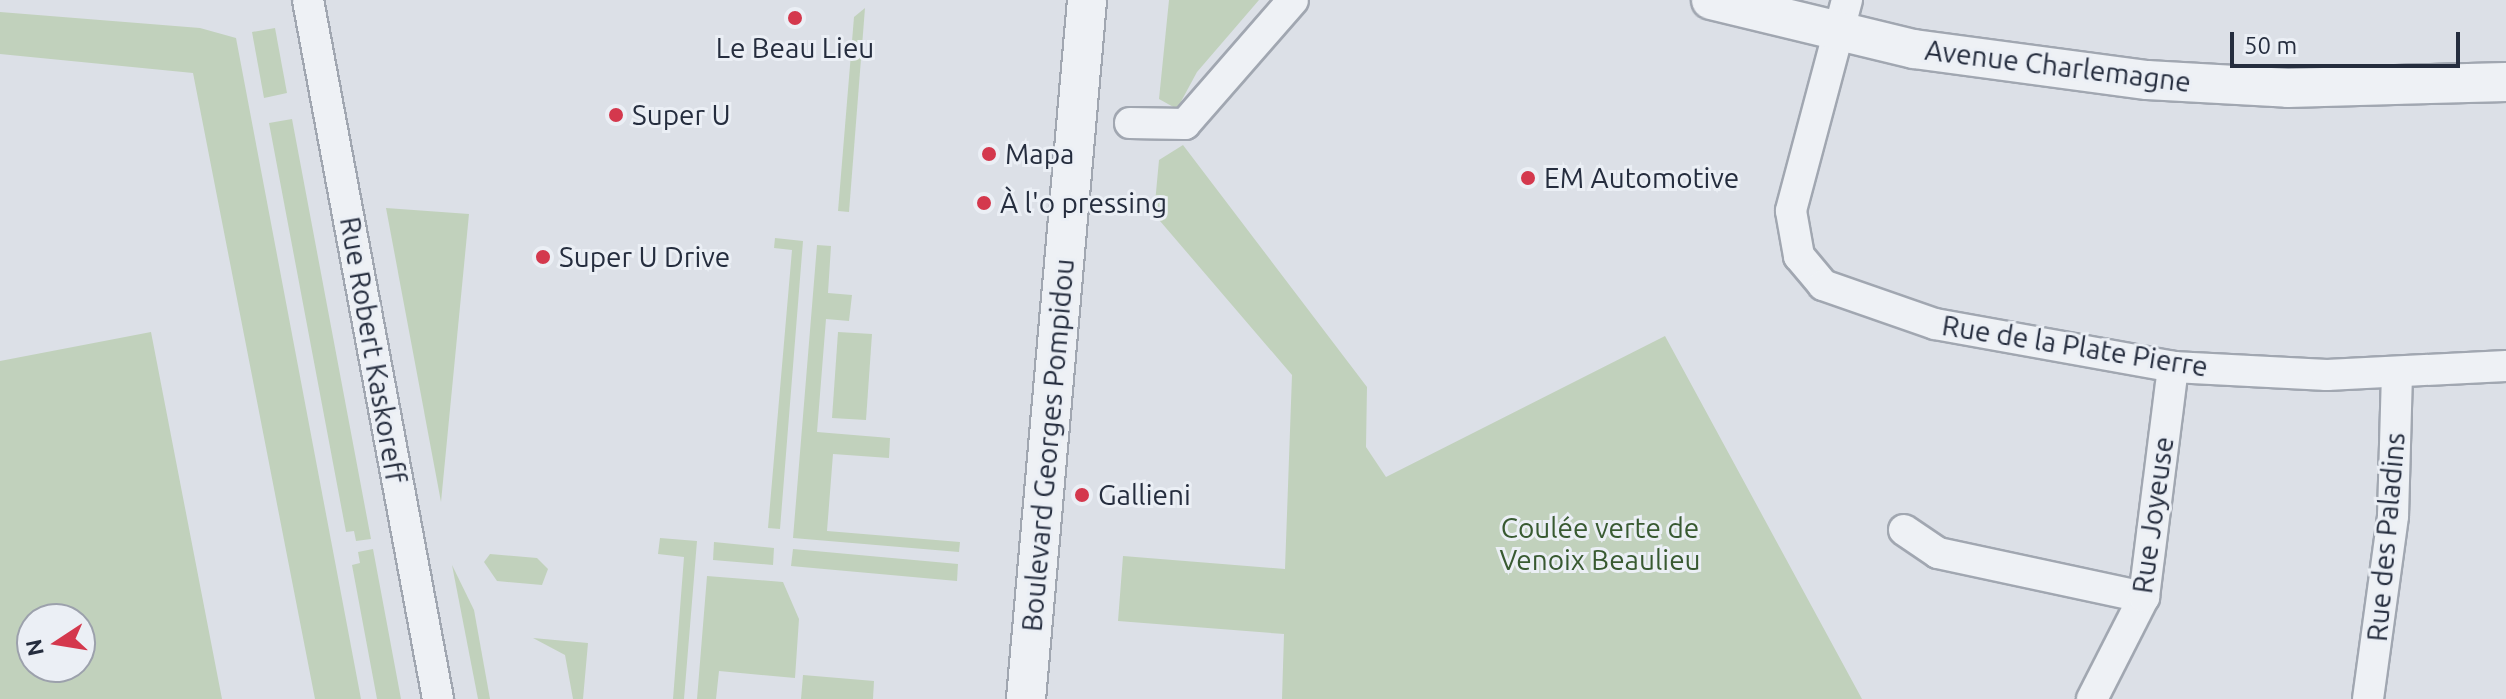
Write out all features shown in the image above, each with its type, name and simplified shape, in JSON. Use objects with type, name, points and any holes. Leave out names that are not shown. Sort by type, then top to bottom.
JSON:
[{"type":"street","name":"Rue Robert Kaskoreff","points":[[308,0],[438,699]]},
{"type":"street","name":"Boulevard Georges Pompidou","points":[[1026,699],[1087,0]]},
{"type":"street","name":"Boulevard Georges Pompidou","points":[[1049,699],[1110,0]]},
{"type":"street","points":[[1130,123],[1185,124],[1293,0]]},
{"type":"street","name":"Avenue Charlemagne","points":[[1711,0],[1843,16],[2147,80],[2288,88],[2506,82]]},
{"type":"street","name":"Rue de la Plate Pierre","points":[[1843,16],[1791,211],[1792,235],[1811,273],[1844,294],[1935,324],[2173,367],[2397,375],[2506,366]]},
{"type":"street","name":"Rue Joyeuse","points":[[2092,699],[2144,597],[2173,367]]},
{"type":"street","name":"Rue des Paladins","points":[[2368,699],[2393,516],[2397,375]]},
{"type":"street","points":[[1904,530],[1938,553],[2144,597]]},
{"type":"green space","points":[[1169,0],[1259,0],[1197,72],[1177,109],[1159,99]]},
{"type":"green space","points":[[865,8],[849,212],[838,211],[854,17]]},
{"type":"green space","points":[[0,12],[200,28],[236,38],[361,699],[315,699],[193,73],[0,54]]},
{"type":"green space","points":[[275,28],[287,93],[264,98],[252,32]]},
{"type":"green space","points":[[292,119],[371,539],[356,541],[354,531],[346,532],[269,123]]},
{"type":"green space","name":"Coulée verte de Venoix Beaulieu","points":[[1183,145],[1367,387],[1366,447],[1386,477],[1665,336],[1862,699],[1282,699],[1284,634],[1118,621],[1123,556],[1285,569],[1292,375],[1154,214],[1159,160]]},
{"type":"green space","points":[[386,208],[469,214],[441,502]]},
{"type":"green space","points":[[775,238],[803,241],[780,529],[768,528],[792,250],[774,248]]},
{"type":"green space","points":[[817,245],[831,246],[828,293],[852,295],[849,321],[826,319],[817,432],[890,438],[889,458],[833,454],[827,531],[960,542],[959,552],[793,538]]},
{"type":"green space","points":[[151,332],[222,699],[0,699],[0,361]]},
{"type":"green space","points":[[838,332],[872,334],[866,420],[832,418]]},
{"type":"green space","points":[[660,538],[697,541],[684,699],[673,699],[684,557],[658,554]]},
{"type":"green space","points":[[714,542],[774,548],[773,565],[713,560]]},
{"type":"green space","points":[[373,549],[401,699],[377,699],[352,565],[360,563],[358,552]]},
{"type":"green space","points":[[793,549],[958,564],[957,581],[791,566]]},
{"type":"green space","points":[[490,554],[537,558],[548,569],[542,585],[497,581],[484,562]]},
{"type":"green space","points":[[452,565],[474,610],[490,699],[478,699]]},
{"type":"green space","points":[[707,576],[783,582],[799,619],[795,678],[719,671],[716,699],[697,699]]},
{"type":"green space","points":[[533,638],[588,643],[583,699],[573,699],[565,655]]},
{"type":"green space","points":[[803,675],[874,681],[873,699],[801,699]]},
{"type":"place","name":"Le Beau Lieu","points":[[795,18]]},
{"type":"place","name":"Super U","points":[[616,115]]},
{"type":"place","name":"Mapa","points":[[989,154]]},
{"type":"place","name":"EM Automotive","points":[[1528,178]]},
{"type":"place","name":"À l'o pressing","points":[[984,203]]},
{"type":"place","name":"Super U Drive","points":[[543,257]]},
{"type":"place","name":"Gallieni","points":[[1082,495]]}]
